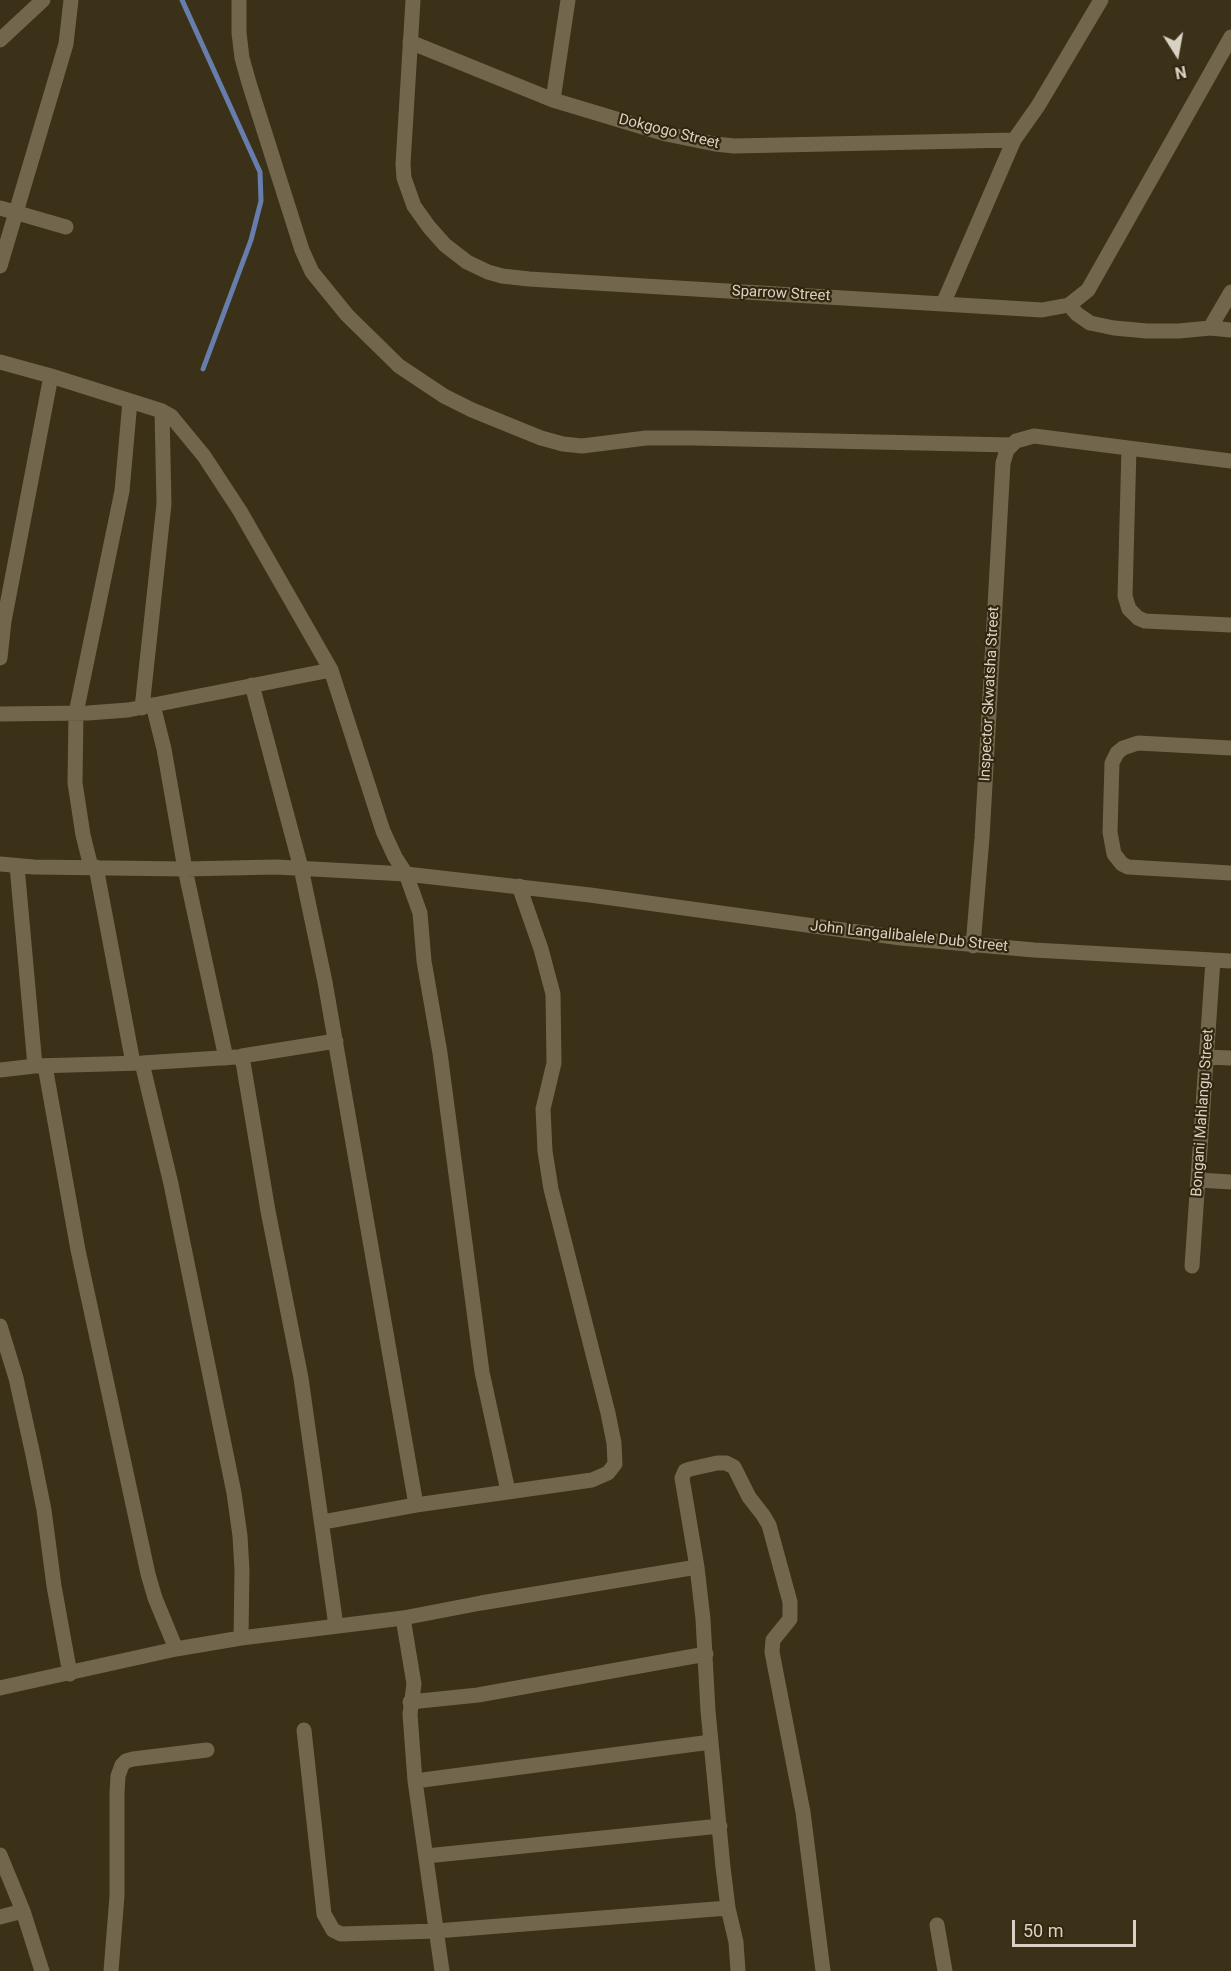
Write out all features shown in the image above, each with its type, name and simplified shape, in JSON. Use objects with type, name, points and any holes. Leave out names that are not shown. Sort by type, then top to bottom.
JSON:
[{"type":"street","points":[[0,40],[43,0]]},
{"type":"street","points":[[0,266],[66,44],[71,0]]},
{"type":"street","points":[[239,0],[242,58],[298,239],[312,272],[347,315],[399,366],[444,396],[472,410],[541,438],[582,446],[646,438],[1011,445],[1016,441],[1034,436],[1231,461]]},
{"type":"street","name":"Sparrow Street","points":[[413,0],[404,178],[414,206],[445,245],[467,262],[488,272],[530,279],[1042,310],[1069,305]]},
{"type":"street","points":[[553,100],[568,0]]},
{"type":"street","points":[[942,304],[1014,140],[1038,106],[1101,0]]},
{"type":"street","points":[[1231,37],[1098,274],[1088,290],[1069,305],[1083,319],[1108,327],[1168,331],[1210,328],[1231,330]]},
{"type":"street","name":"Dokgogo Street","points":[[410,42],[553,100],[695,141],[734,146],[1014,140]]},
{"type":"street","points":[[0,208],[66,226]]},
{"type":"street","points":[[1210,328],[1231,292]]},
{"type":"street","points":[[0,362],[162,411],[179,423],[240,511],[331,670],[383,831],[406,874],[420,913],[424,961],[440,1053],[482,1372],[508,1491]]},
{"type":"street","points":[[0,658],[4,621],[51,376]]},
{"type":"street","points":[[130,401],[122,491],[76,713],[75,783],[83,835],[93,867],[137,1063],[171,1184],[234,1493],[242,1570],[241,1638]]},
{"type":"street","points":[[162,411],[164,504],[147,706],[164,749],[185,869],[226,1058]]},
{"type":"street","name":"Inspector Skwatsha Street","points":[[973,946],[982,838],[1002,463],[1011,445]]},
{"type":"street","points":[[1129,448],[1125,596],[1129,609],[1145,621],[1231,625]]},
{"type":"street","points":[[0,714],[76,713],[147,706],[331,670]]},
{"type":"street","points":[[252,685],[301,868],[336,1041],[416,1505]]},
{"type":"street","points":[[1231,748],[1138,743],[1123,748],[1117,753],[1112,763],[1110,822],[1112,849],[1118,859],[1128,867],[1231,873]]},
{"type":"street","name":"John Langalibalele Dub Street","points":[[0,864],[185,869],[301,868],[406,874],[590,895],[842,931],[973,946],[1231,961]]},
{"type":"street","points":[[16,866],[40,1066],[148,1574],[155,1598],[176,1649]]},
{"type":"street","points":[[323,1522],[416,1505],[602,1477],[612,1469],[615,1455],[608,1413],[551,1189],[542,1126],[546,1095],[554,1063],[553,994],[541,949],[519,886]]},
{"type":"street","name":"Bongani Mahlangu Street","points":[[1192,1266],[1213,960]]},
{"type":"street","points":[[0,1070],[40,1066],[226,1058],[336,1041]]},
{"type":"street","points":[[242,1056],[268,1210],[299,1367],[323,1522],[336,1626]]},
{"type":"street","points":[[1206,1057],[1231,1058]]},
{"type":"street","points":[[1198,1180],[1231,1182]]},
{"type":"street","points":[[0,1326],[16,1378],[33,1455],[70,1674]]},
{"type":"street","points":[[738,1971],[736,1942],[728,1908],[711,1742],[706,1654],[697,1567],[682,1482],[682,1474],[708,1464],[731,1464],[749,1497],[763,1515],[790,1602],[790,1619],[773,1640],[772,1652],[803,1812],[823,1971]]},
{"type":"street","points":[[0,1688],[176,1649],[241,1638],[403,1618],[697,1567]]},
{"type":"street","points":[[403,1618],[414,1684],[410,1702],[410,1728],[415,1781],[442,1971]]},
{"type":"street","points":[[410,1702],[478,1695],[706,1654]]},
{"type":"street","points":[[304,1730],[324,1914],[333,1930],[349,1935],[436,1931],[728,1908]]},
{"type":"street","points":[[415,1781],[711,1742]]},
{"type":"street","points":[[111,1971],[117,1896],[117,1792],[118,1776],[122,1765],[133,1759],[207,1750]]},
{"type":"street","points":[[426,1856],[720,1826]]},
{"type":"street","points":[[0,1855],[23,1911],[42,1971]]},
{"type":"street","points":[[0,1917],[23,1911]]},
{"type":"street","points":[[938,1925],[945,1971]]},
{"type":"waterway","points":[[182,0],[260,172],[261,201],[251,240],[203,369]]}]
